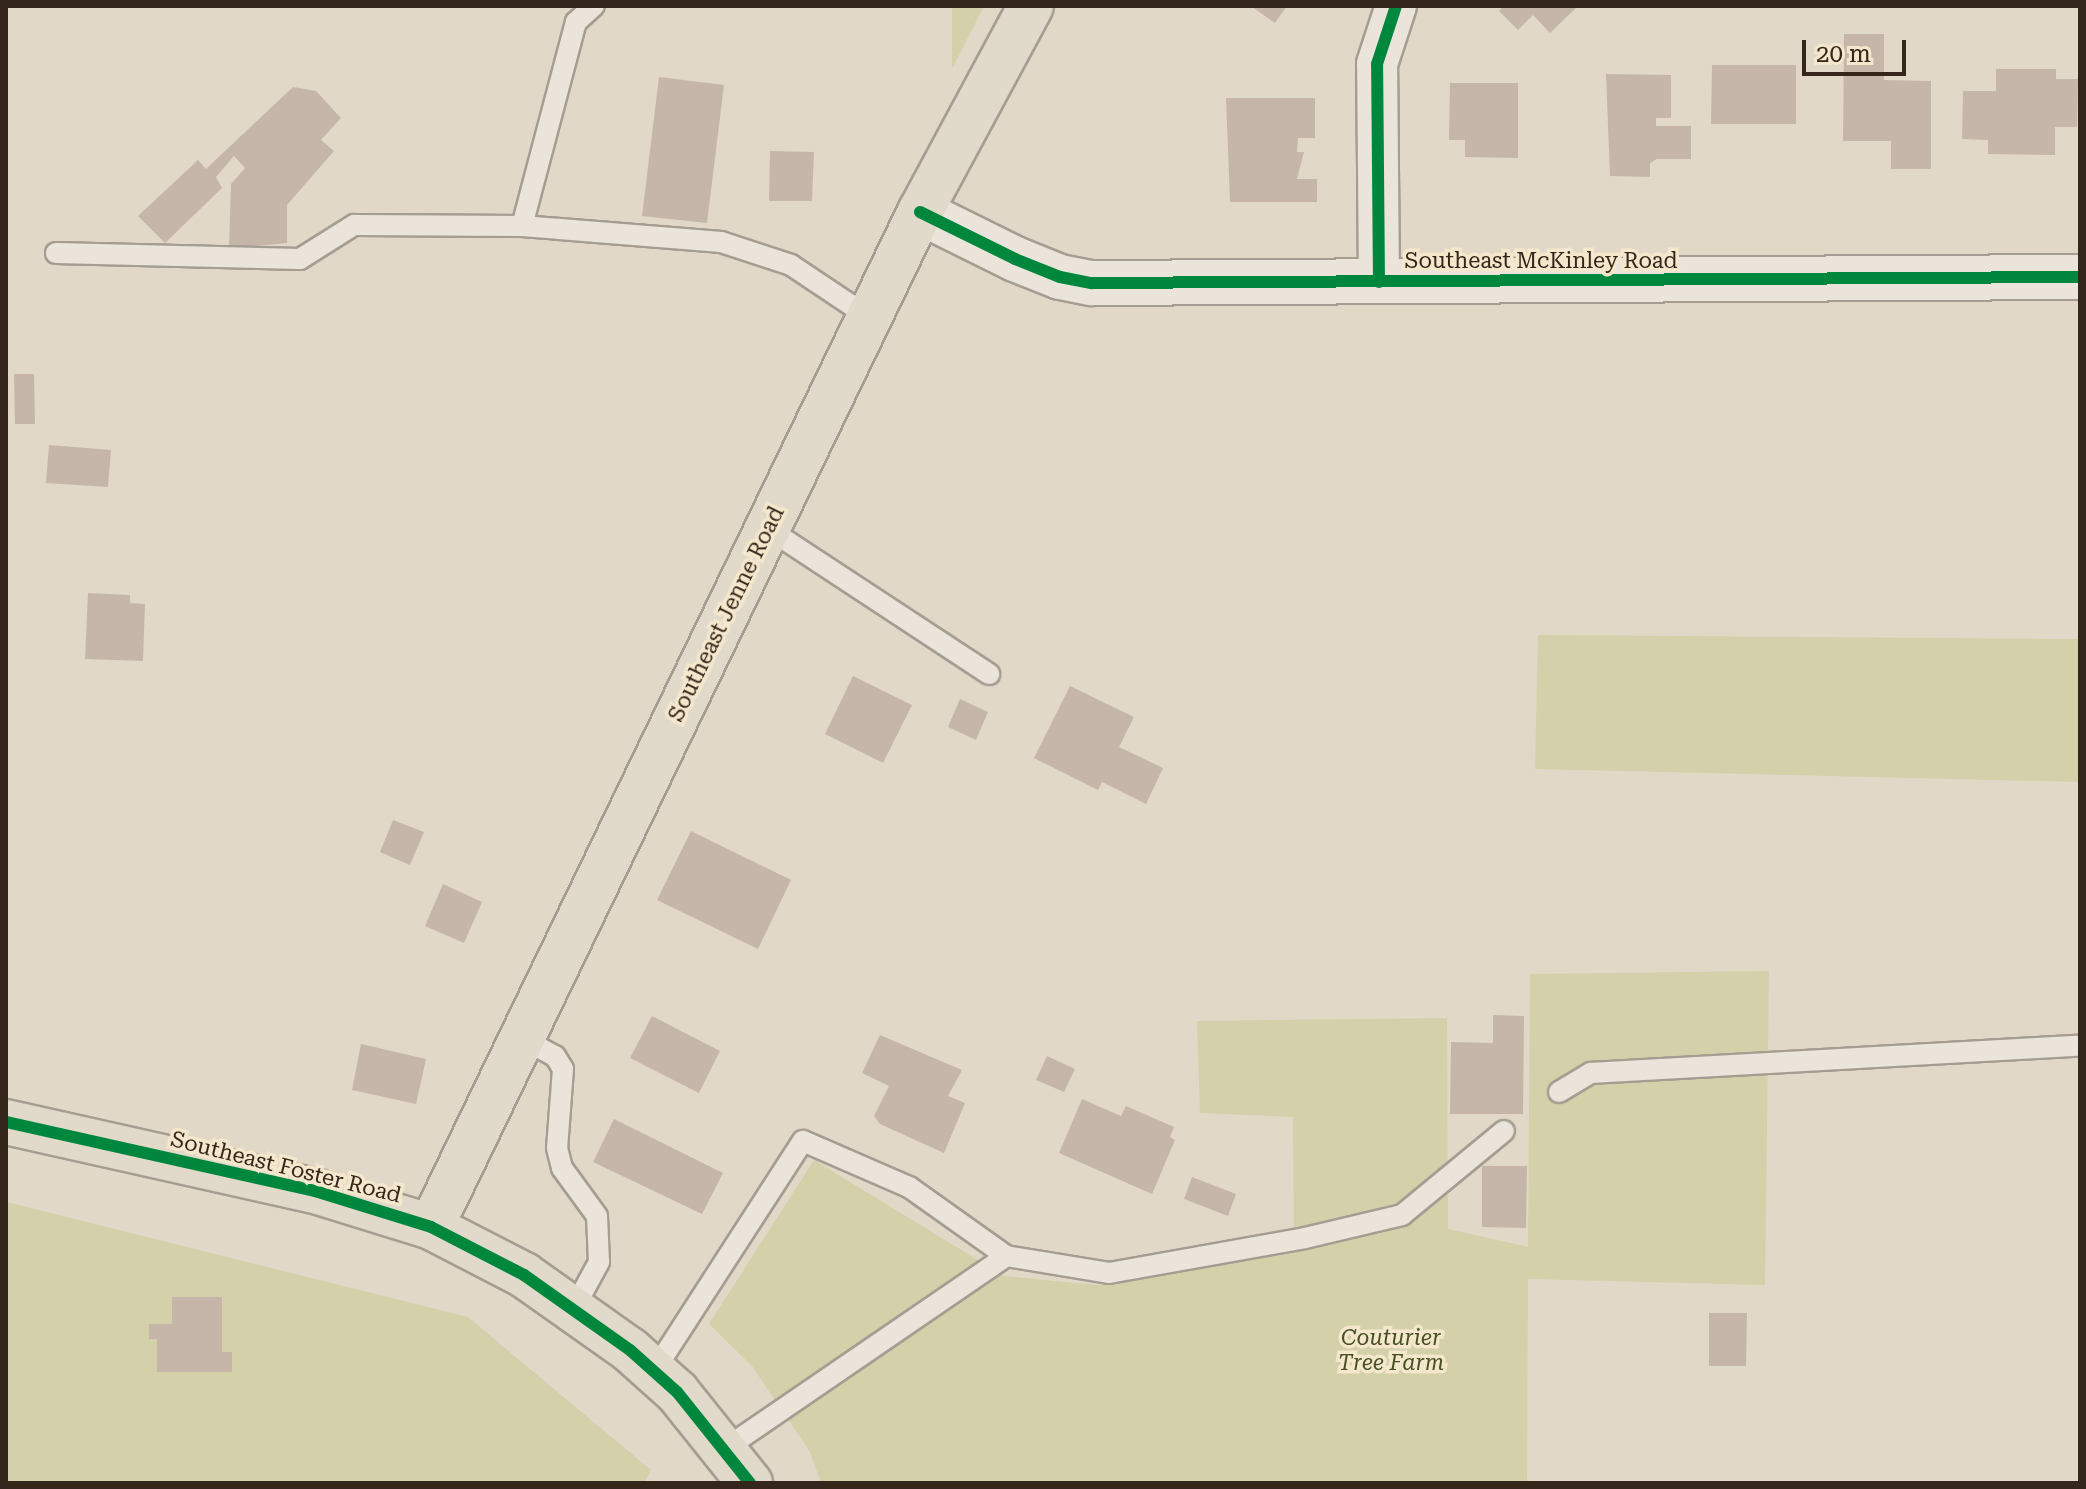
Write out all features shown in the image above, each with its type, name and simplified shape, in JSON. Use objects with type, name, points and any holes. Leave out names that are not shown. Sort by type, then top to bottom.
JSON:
[{"type":"main road","name":"Southeast Jenne Road","points":[[431,1227],[920,212],[1031,6]]},
{"type":"main road","name":"Southeast Foster Road","points":[[6,1122],[315,1191],[431,1227],[574,1308],[654,1371],[738,1466]]},
{"type":"street","points":[[1379,282],[1377,64],[1396,6]]},
{"type":"street","name":"Southeast McKinley Road","points":[[920,212],[1015,259],[1092,283],[2080,277]]},
{"type":"lane","points":[[522,226],[576,22],[594,6]]},
{"type":"lane","points":[[56,253],[300,259],[354,225],[522,226],[721,242],[791,265],[869,317]]},
{"type":"lane","points":[[767,528],[989,674]]},
{"type":"lane","points":[[522,1038],[555,1056],[563,1069],[557,1148],[562,1168],[597,1216],[599,1262],[574,1308]]},
{"type":"lane","points":[[1559,1092],[1591,1073],[2080,1046]]},
{"type":"lane","points":[[654,1371],[803,1141],[909,1187],[1006,1256],[1109,1273],[1305,1238],[1402,1215],[1504,1131]]},
{"type":"lane","points":[[738,1466],[1006,1256]]},
{"type":"green space","points":[[952,6],[984,6],[952,69]]},
{"type":"green space","points":[[1538,635],[2080,639],[2080,782],[1535,769]]},
{"type":"green space","name":"Couturier Tree Farm","points":[[1769,971],[1765,1285],[1528,1279],[1527,1483],[821,1483],[810,1452],[752,1366],[709,1324],[814,1160],[1004,1276],[1098,1285],[1294,1253],[1293,1117],[1200,1113],[1197,1021],[1447,1018],[1448,1229],[1528,1247],[1530,974]]},
{"type":"green space","points":[[6,1202],[468,1317],[651,1470],[645,1483],[6,1483]]},
{"type":"building","points":[[1251,6],[1287,6],[1275,23]]},
{"type":"building","points":[[1503,6],[1578,6],[1550,33],[1533,15],[1518,30],[1499,11]]},
{"type":"building","points":[[1844,34],[1884,34],[1884,80],[1931,81],[1931,169],[1891,169],[1891,141],[1843,141]]},
{"type":"building","points":[[1712,65],[1796,65],[1796,124],[1711,124]]},
{"type":"building","points":[[1996,69],[2056,69],[2056,79],[2078,79],[2077,127],[2055,127],[2055,155],[1988,154],[1988,140],[1962,139],[1963,91],[1996,91]]},
{"type":"building","points":[[1606,74],[1671,75],[1671,118],[1656,118],[1656,126],[1691,126],[1691,159],[1657,159],[1650,163],[1650,177],[1610,176]]},
{"type":"building","points":[[659,77],[724,85],[707,223],[642,216]]},
{"type":"building","points":[[1450,83],[1518,83],[1518,158],[1465,157],[1465,140],[1449,140]]},
{"type":"building","points":[[293,87],[316,91],[341,118],[321,140],[334,151],[287,205],[287,243],[229,249],[231,184],[245,168],[234,156],[216,177],[222,188],[165,243],[138,216],[198,160],[206,169]]},
{"type":"building","points":[[1226,98],[1315,98],[1315,138],[1298,138],[1297,152],[1304,152],[1297,179],[1317,179],[1317,202],[1230,202]]},
{"type":"building","points":[[770,151],[814,152],[812,201],[769,201]]},
{"type":"building","points":[[14,374],[34,374],[35,424],[15,424]]},
{"type":"building","points":[[49,445],[111,450],[108,487],[46,483]]},
{"type":"building","points":[[88,593],[130,595],[130,603],[145,604],[143,661],[85,659]]},
{"type":"building","points":[[853,676],[912,705],[883,763],[825,734]]},
{"type":"building","points":[[1070,686],[1134,717],[1119,747],[1163,768],[1146,804],[1102,782],[1098,790],[1034,758]]},
{"type":"building","points":[[960,699],[988,712],[976,740],[948,727]]},
{"type":"building","points":[[393,820],[424,832],[410,865],[380,852]]},
{"type":"building","points":[[691,831],[791,880],[758,949],[657,900]]},
{"type":"building","points":[[443,884],[482,902],[464,943],[425,926]]},
{"type":"building","points":[[1493,1015],[1524,1016],[1523,1114],[1450,1114],[1451,1042],[1493,1043]]},
{"type":"building","points":[[652,1016],[720,1051],[699,1093],[630,1058]]},
{"type":"building","points":[[880,1035],[962,1070],[948,1096],[965,1103],[944,1153],[880,1124],[874,1116],[889,1086],[862,1073]]},
{"type":"building","points":[[361,1044],[426,1059],[416,1104],[352,1090]]},
{"type":"building","points":[[1047,1056],[1075,1069],[1064,1092],[1036,1080]]},
{"type":"building","points":[[1082,1099],[1121,1116],[1126,1106],[1174,1127],[1170,1137],[1175,1140],[1152,1194],[1059,1153]]},
{"type":"building","points":[[614,1119],[723,1173],[702,1214],[593,1162]]},
{"type":"building","points":[[1482,1166],[1527,1166],[1526,1228],[1482,1227]]},
{"type":"building","points":[[1192,1177],[1236,1194],[1228,1216],[1184,1199]]},
{"type":"building","points":[[172,1297],[222,1297],[222,1352],[232,1352],[232,1372],[157,1372],[157,1339],[149,1339],[149,1324],[172,1324]]},
{"type":"building","points":[[1709,1313],[1747,1313],[1746,1366],[1709,1366]]},
{"type":"cycle path","points":[[1379,282],[1377,64],[1396,6]]},
{"type":"cycle path","points":[[920,212],[1015,259],[1060,277],[1092,283],[2080,277]]},
{"type":"cycle path","points":[[6,1122],[315,1191],[431,1227],[524,1275],[630,1350],[677,1392],[750,1483]]}]
